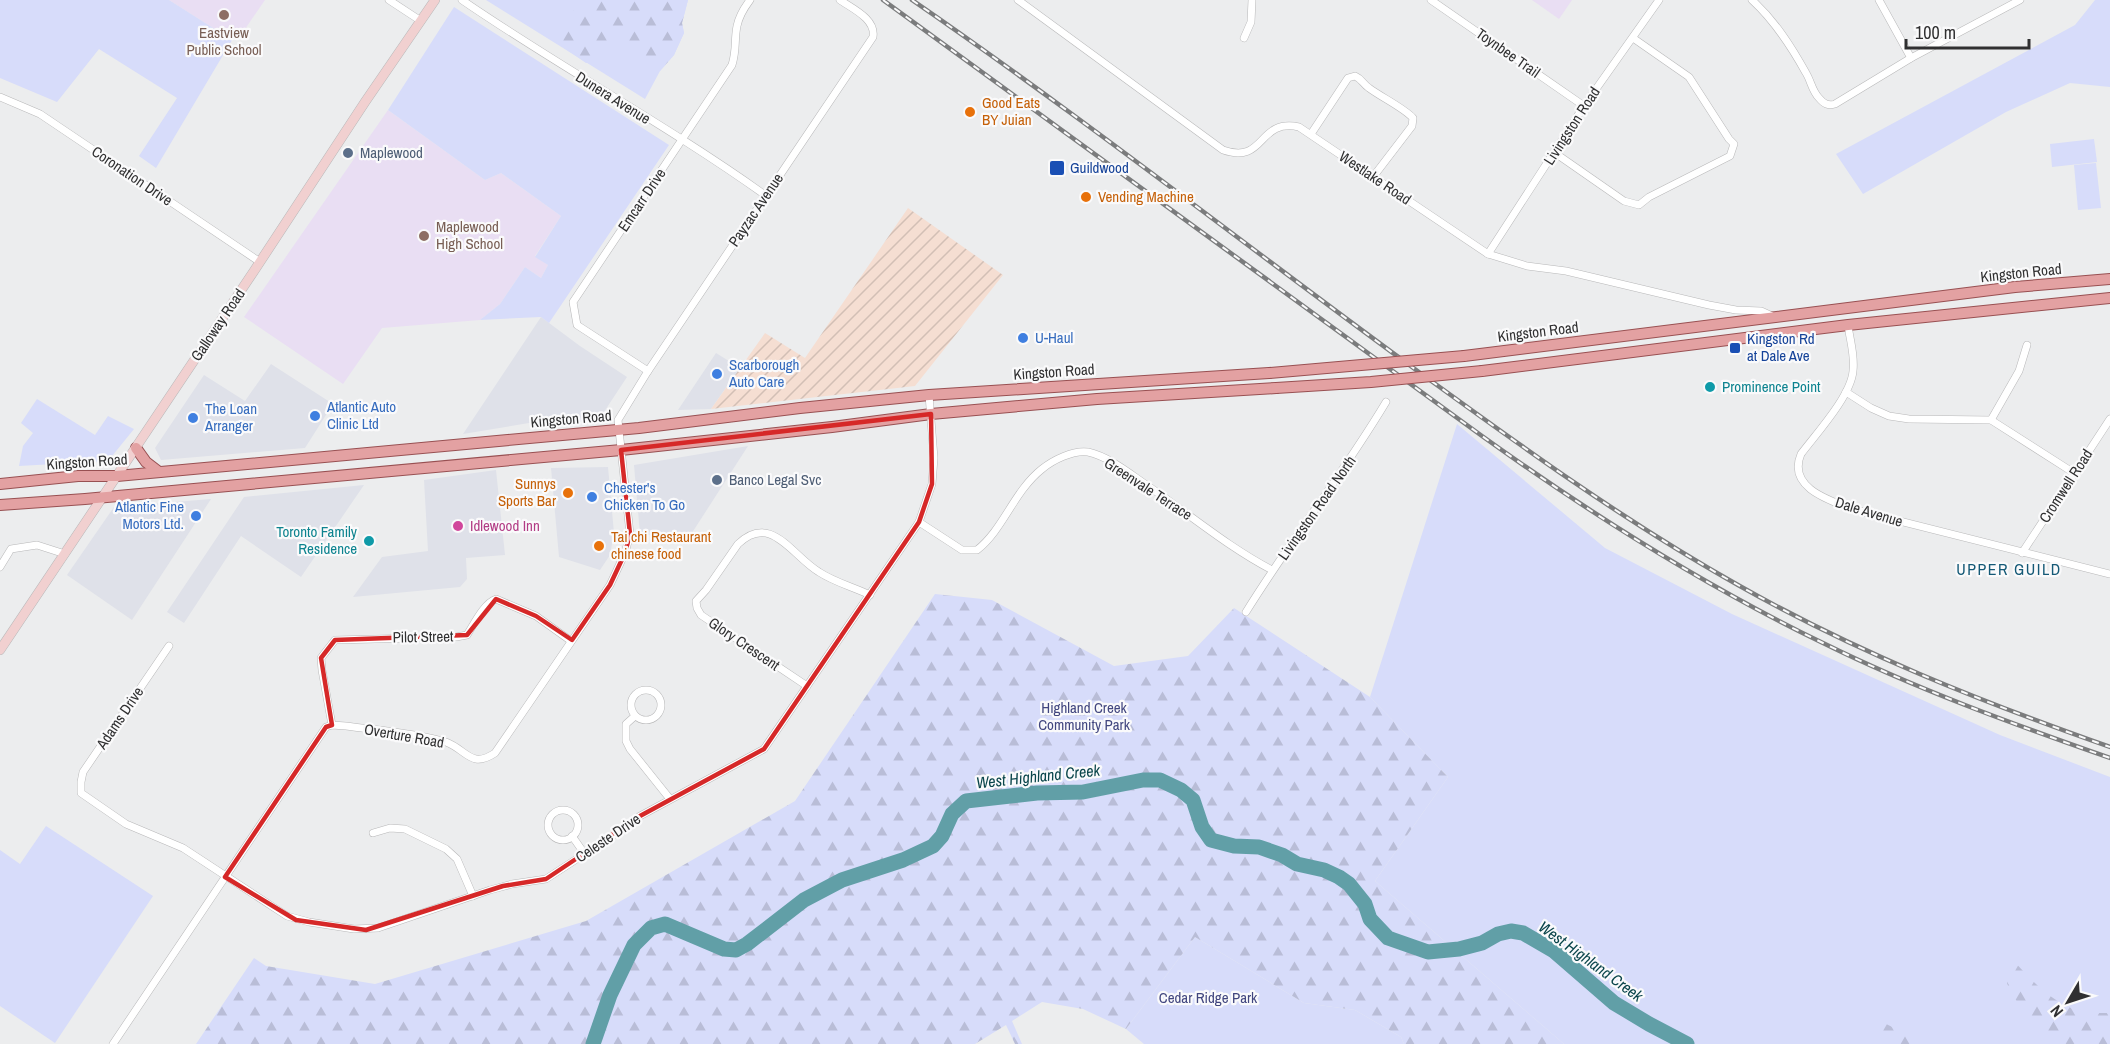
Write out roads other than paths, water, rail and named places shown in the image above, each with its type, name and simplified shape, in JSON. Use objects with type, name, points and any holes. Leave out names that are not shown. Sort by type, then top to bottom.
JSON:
[{"type":"main road","name":"Kingston Road","points":[[0,484],[78,476],[117,476],[618,430],[929,395],[1269,373],[1464,356],[2014,287],[2110,279]]},
{"type":"main road","name":"Kingston Road","points":[[0,505],[621,450],[932,414],[1097,399],[1371,382],[1482,371],[1848,325],[2110,298]]},
{"type":"main road","points":[[135,448],[146,462],[160,472]]},
{"type":"street","points":[[390,0],[421,21]]},
{"type":"street","name":"Galloway Road","points":[[0,650],[260,262],[364,102],[435,0]]},
{"type":"street","name":"Dunera Avenue","points":[[462,0],[765,195]]},
{"type":"street","name":"Emcarr Drive","points":[[648,371],[577,325],[573,302],[732,65],[736,51],[737,27],[741,13],[750,0]]},
{"type":"street","name":"Payzac Avenue","points":[[618,430],[618,420],[648,371],[873,37],[873,27],[869,21],[840,0]]},
{"type":"street","name":"Westlake Road","points":[[1018,0],[1223,150],[1234,154],[1249,151],[1278,126],[1288,124],[1299,127],[1488,254],[1527,266],[1566,271],[1709,305],[1736,310],[1761,311],[1777,318]]},
{"type":"street","points":[[1244,38],[1251,22],[1252,0]]},
{"type":"street","name":"Toynbee Trail","points":[[1431,0],[1584,106]]},
{"type":"street","name":"Livingston Road","points":[[1488,254],[1584,106],[1659,0]]},
{"type":"street","points":[[1752,0],[1779,28],[1806,72],[1815,94],[1825,104],[1835,104],[1911,58],[2020,0]]},
{"type":"street","points":[[1879,0],[1911,58]]},
{"type":"street","points":[[1555,153],[1624,201],[1639,205],[1649,197],[1730,156],[1734,144],[1689,78],[1633,38]]},
{"type":"street","points":[[1311,134],[1348,78],[1355,76],[1362,79],[1365,86],[1399,109],[1407,111],[1413,118],[1412,126],[1374,177]]},
{"type":"street","name":"Coronation Drive","points":[[0,97],[40,114],[260,262]]},
{"type":"street","name":"Dale Avenue","points":[[1848,325],[1854,354],[1853,374],[1846,392],[1801,454],[1797,464],[1798,474],[1807,486],[1829,500],[1852,509],[2110,574]]},
{"type":"street","points":[[1991,420],[2019,371],[2027,345]]},
{"type":"street","points":[[1846,392],[1889,416],[1909,419],[1991,420],[2074,473]]},
{"type":"street","name":"Celeste Drive","points":[[81,793],[115,818],[183,848],[274,909],[296,920],[366,930],[512,884],[546,879],[640,816],[764,749],[919,522],[932,484],[934,458],[929,395]]},
{"type":"street","name":"Livingston Road North","points":[[1246,612],[1272,570],[1356,453],[1386,402]]},
{"type":"street","name":"Cromwell Road","points":[[2022,553],[2110,419]]},
{"type":"street","name":"Overture Road","points":[[332,725],[434,739],[449,743],[473,759],[485,760],[495,753],[610,585],[625,553],[630,534],[618,430]]},
{"type":"street","name":"Greenvale Terrace","points":[[919,522],[962,550],[977,550],[987,541],[1021,489],[1042,468],[1064,456],[1086,452],[1127,471],[1226,542],[1272,570]]},
{"type":"street","name":"Glory Crescent","points":[[807,686],[701,615],[696,601],[738,544],[756,532],[777,536],[819,573],[870,595]]},
{"type":"street","points":[[0,567],[11,549],[37,545],[65,554]]},
{"type":"street","name":"Pilot Street","points":[[332,725],[321,658],[335,640],[456,638],[467,635],[487,606],[496,600],[536,616],[571,641]]},
{"type":"street","name":"Adams Drive","points":[[81,793],[84,772],[169,646]]},
{"type":"street","points":[[645,690],[658,696],[661,706],[658,715],[644,721],[635,716],[631,702],[636,694],[645,690]]},
{"type":"street","points":[[635,716],[626,724],[626,741],[670,799]]},
{"type":"street","points":[[113,1044],[320,734],[326,727],[332,725]]},
{"type":"street","points":[[561,810],[574,815],[578,824],[572,836],[558,838],[551,832],[549,823],[553,814],[561,810]]},
{"type":"street","points":[[373,833],[390,828],[405,829],[446,849],[457,859],[473,896]]},
{"type":"street","points":[[572,836],[585,854]]},
{"type":"waterway","name":"West Highland Creek","points":[[593,1044],[610,995],[634,945],[651,928],[665,924],[724,949],[736,950],[804,900],[842,880],[903,860],[933,846],[942,836],[952,814],[966,801],[1037,793],[1083,792],[1143,780],[1160,780],[1181,790],[1193,800],[1202,827],[1211,840],[1234,846],[1259,847],[1282,855],[1297,864],[1324,870],[1339,877],[1349,884],[1365,904],[1370,919],[1388,938],[1428,952],[1459,949],[1482,943],[1498,934],[1511,931],[1523,933],[1554,951],[1614,1003],[1687,1044]]},
{"type":"railway","points":[[883,0],[1482,436],[1564,493],[1648,547],[1778,621],[1893,676],[2110,758]]},
{"type":"railway","points":[[912,0],[1101,135],[1452,396],[1572,481],[1654,535],[1738,585],[1874,654],[1967,694],[2110,747]]},
{"type":"place","name":"Eastview Public School","points":[[224,15]]},
{"type":"place","name":"Good Eats BY Juian","points":[[970,112]]},
{"type":"place","name":"Maplewood","points":[[348,153]]},
{"type":"place","name":"Guildwood","points":[[1057,168]]},
{"type":"place","name":"Vending Machine","points":[[1086,197]]},
{"type":"place","name":"Maplewood High School","points":[[424,236]]},
{"type":"place","name":"U-Haul","points":[[1023,338]]},
{"type":"place","name":"Kingston Rd at Dale Ave","points":[[1735,348]]},
{"type":"place","name":"Scarborough Auto Care","points":[[717,374]]},
{"type":"place","name":"Prominence Point","points":[[1710,387]]},
{"type":"place","name":"Atlantic Auto Clinic Ltd","points":[[315,416]]},
{"type":"place","name":"The Loan Arranger","points":[[193,418]]},
{"type":"place","name":"Banco Legal Svc","points":[[717,480]]},
{"type":"place","name":"Sunnys Sports Bar","points":[[568,493]]},
{"type":"place","name":"Chester's Chicken To Go","points":[[592,497]]},
{"type":"place","name":"Atlantic Fine Motors Ltd.","points":[[196,516]]},
{"type":"place","name":"Idlewood Inn","points":[[458,526]]},
{"type":"place","name":"Toronto Family Residence","points":[[369,541]]},
{"type":"place","name":"Tai chi Restaurant chinese food","points":[[599,546]]},
{"type":"district","name":"UPPER GUILD","points":[[2009,569]]},
{"type":"park label","name":"Highland Creek Community Park","points":[[1084,716]]},
{"type":"park label","name":"Cedar Ridge Park","points":[[1208,998]]}]
